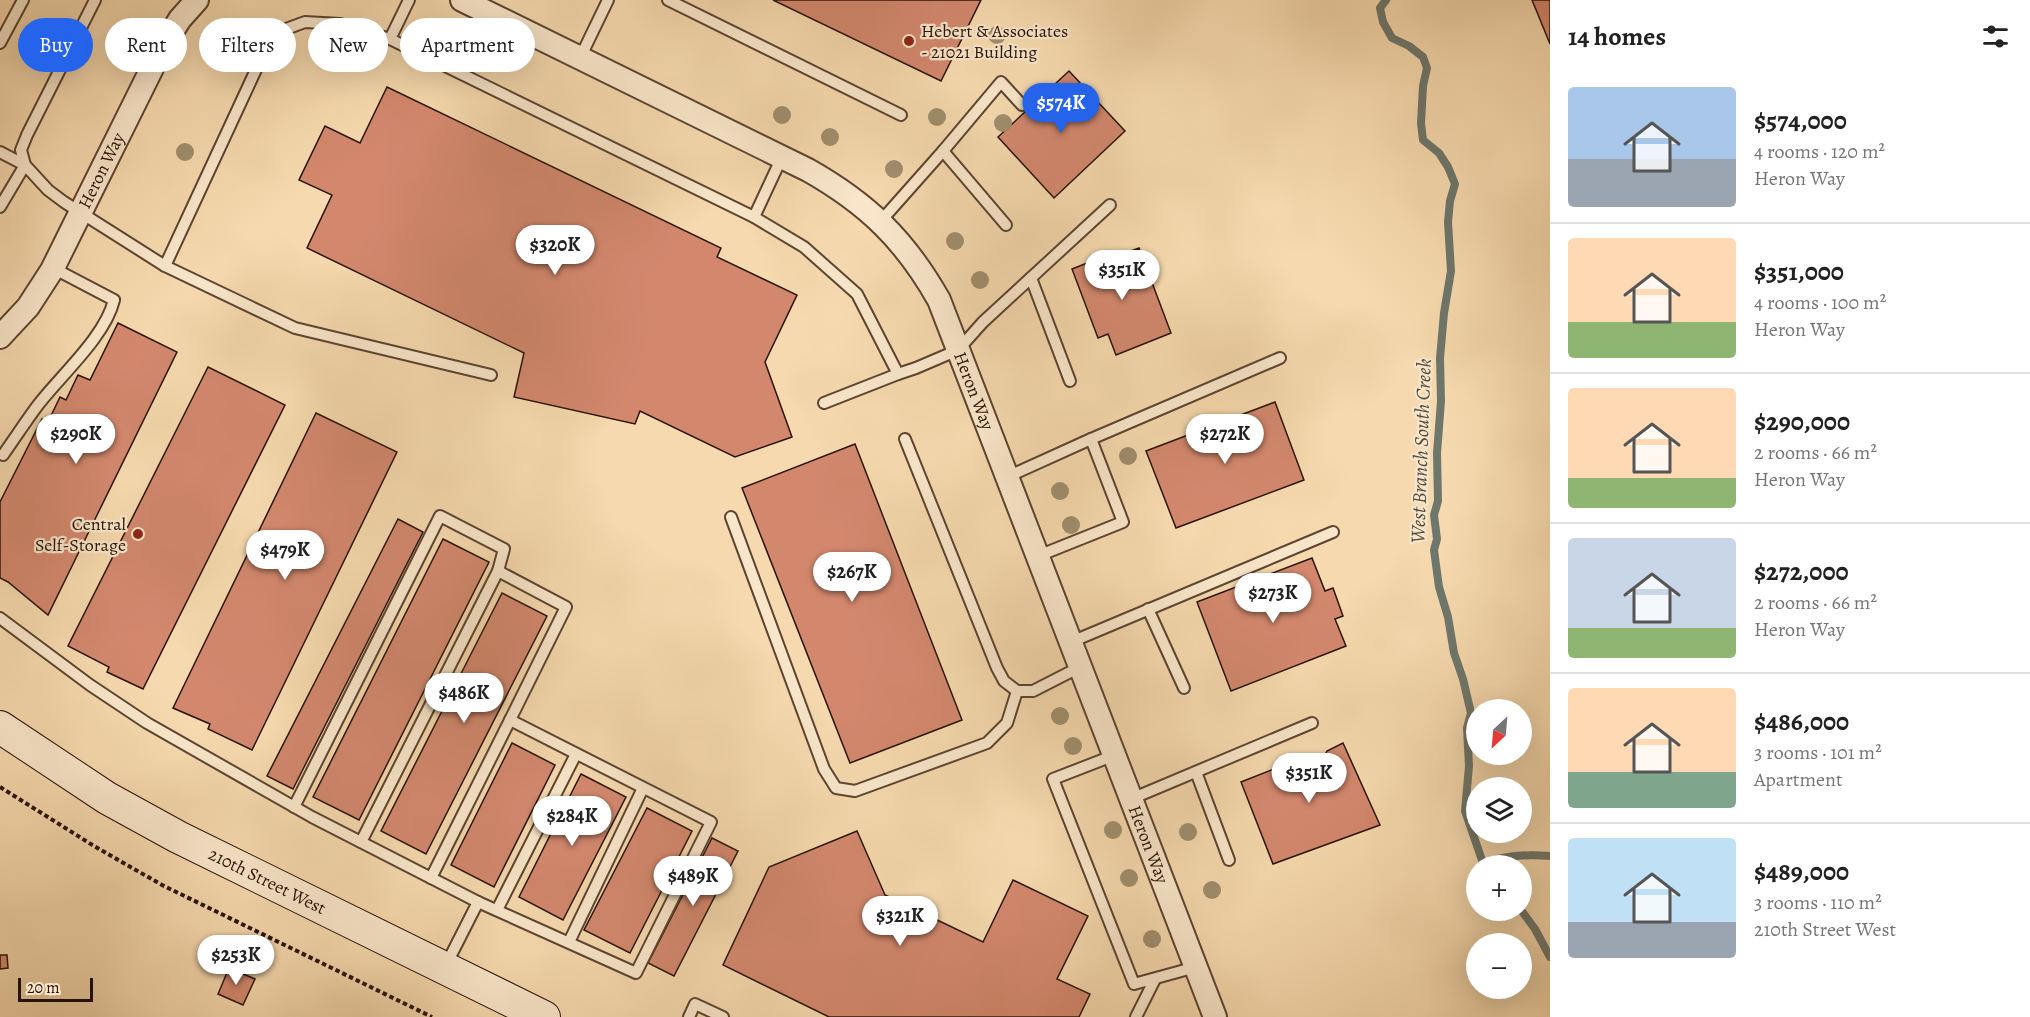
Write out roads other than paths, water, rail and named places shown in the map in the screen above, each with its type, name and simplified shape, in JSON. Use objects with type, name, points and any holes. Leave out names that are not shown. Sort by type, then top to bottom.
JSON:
[{"type":"street","name":"Heron Way","points":[[0,338],[27,307],[53,268],[170,33],[197,0]]},
{"type":"street","name":"Heron Way","points":[[462,0],[831,183],[853,198],[905,248],[939,300],[1215,1017]]},
{"type":"street","name":"210th Street West","points":[[0,727],[107,798],[178,837],[544,1017]]},
{"type":"lane","points":[[0,43],[23,0]]},
{"type":"lane","points":[[0,207],[25,165],[21,150],[27,135],[95,0]]},
{"type":"lane","points":[[390,39],[409,0]]},
{"type":"lane","points":[[580,58],[608,0]]},
{"type":"lane","points":[[668,0],[901,115]]},
{"type":"lane","points":[[165,266],[260,61],[286,29],[305,22],[340,24],[390,39],[754,217],[804,246],[857,294],[898,374]]},
{"type":"lane","points":[[880,222],[943,152],[1001,82],[1022,105]]},
{"type":"lane","points":[[0,152],[25,165],[48,190],[81,213],[165,266],[295,328],[491,375]]},
{"type":"lane","points":[[943,152],[1006,225]]},
{"type":"lane","points":[[754,217],[782,157]]},
{"type":"lane","points":[[824,404],[958,350],[983,322],[1110,205]]},
{"type":"lane","points":[[1,455],[110,314],[114,300],[53,268]]},
{"type":"lane","points":[[1031,278],[1070,381]]},
{"type":"lane","points":[[1007,477],[1280,358]]},
{"type":"lane","points":[[905,439],[1004,681],[1017,691],[1033,691],[1080,667]]},
{"type":"lane","points":[[1038,556],[1124,522],[1091,439]]},
{"type":"lane","points":[[294,807],[440,516],[504,549],[498,571],[361,842]]},
{"type":"lane","points":[[731,517],[824,769],[836,788],[855,791],[987,743],[1007,723],[1017,691]]},
{"type":"lane","points":[[1071,642],[1333,532]]},
{"type":"lane","points":[[431,878],[566,607],[498,571]]},
{"type":"lane","points":[[1149,609],[1184,688]]},
{"type":"lane","points":[[0,618],[90,685],[147,723],[294,807],[478,902],[636,973],[711,822],[510,720]]},
{"type":"lane","points":[[1131,799],[1312,723]]},
{"type":"lane","points":[[497,910],[576,754]]},
{"type":"lane","points":[[1114,755],[1053,779],[1134,984],[1196,967]]},
{"type":"lane","points":[[1196,772],[1229,860]]},
{"type":"lane","points":[[569,942],[643,788]]},
{"type":"lane","points":[[444,968],[478,902]]},
{"type":"lane","points":[[1136,1017],[1155,979]]},
{"type":"lane","points":[[689,1017],[695,1004],[723,1017]]},
{"type":"waterway","name":"West Branch South Creek","points":[[1386,0],[1380,8],[1383,22],[1392,38],[1409,46],[1423,57],[1427,68],[1423,86],[1421,123],[1423,140],[1439,153],[1455,184],[1450,201],[1448,222],[1451,271],[1440,358],[1438,501],[1434,515],[1437,539],[1434,550],[1439,587],[1471,713],[1467,728],[1469,766],[1465,811],[1480,855]]},
{"type":"waterway","name":"West Branch South Creek","points":[[1532,855],[1550,856]]},
{"type":"waterway","points":[[1529,921],[1550,957]]},
{"type":"place","name":"Hebert & Associates - 21021 Building","points":[[909,41]]},
{"type":"place","name":"Central Self-Storage","points":[[138,534]]}]
